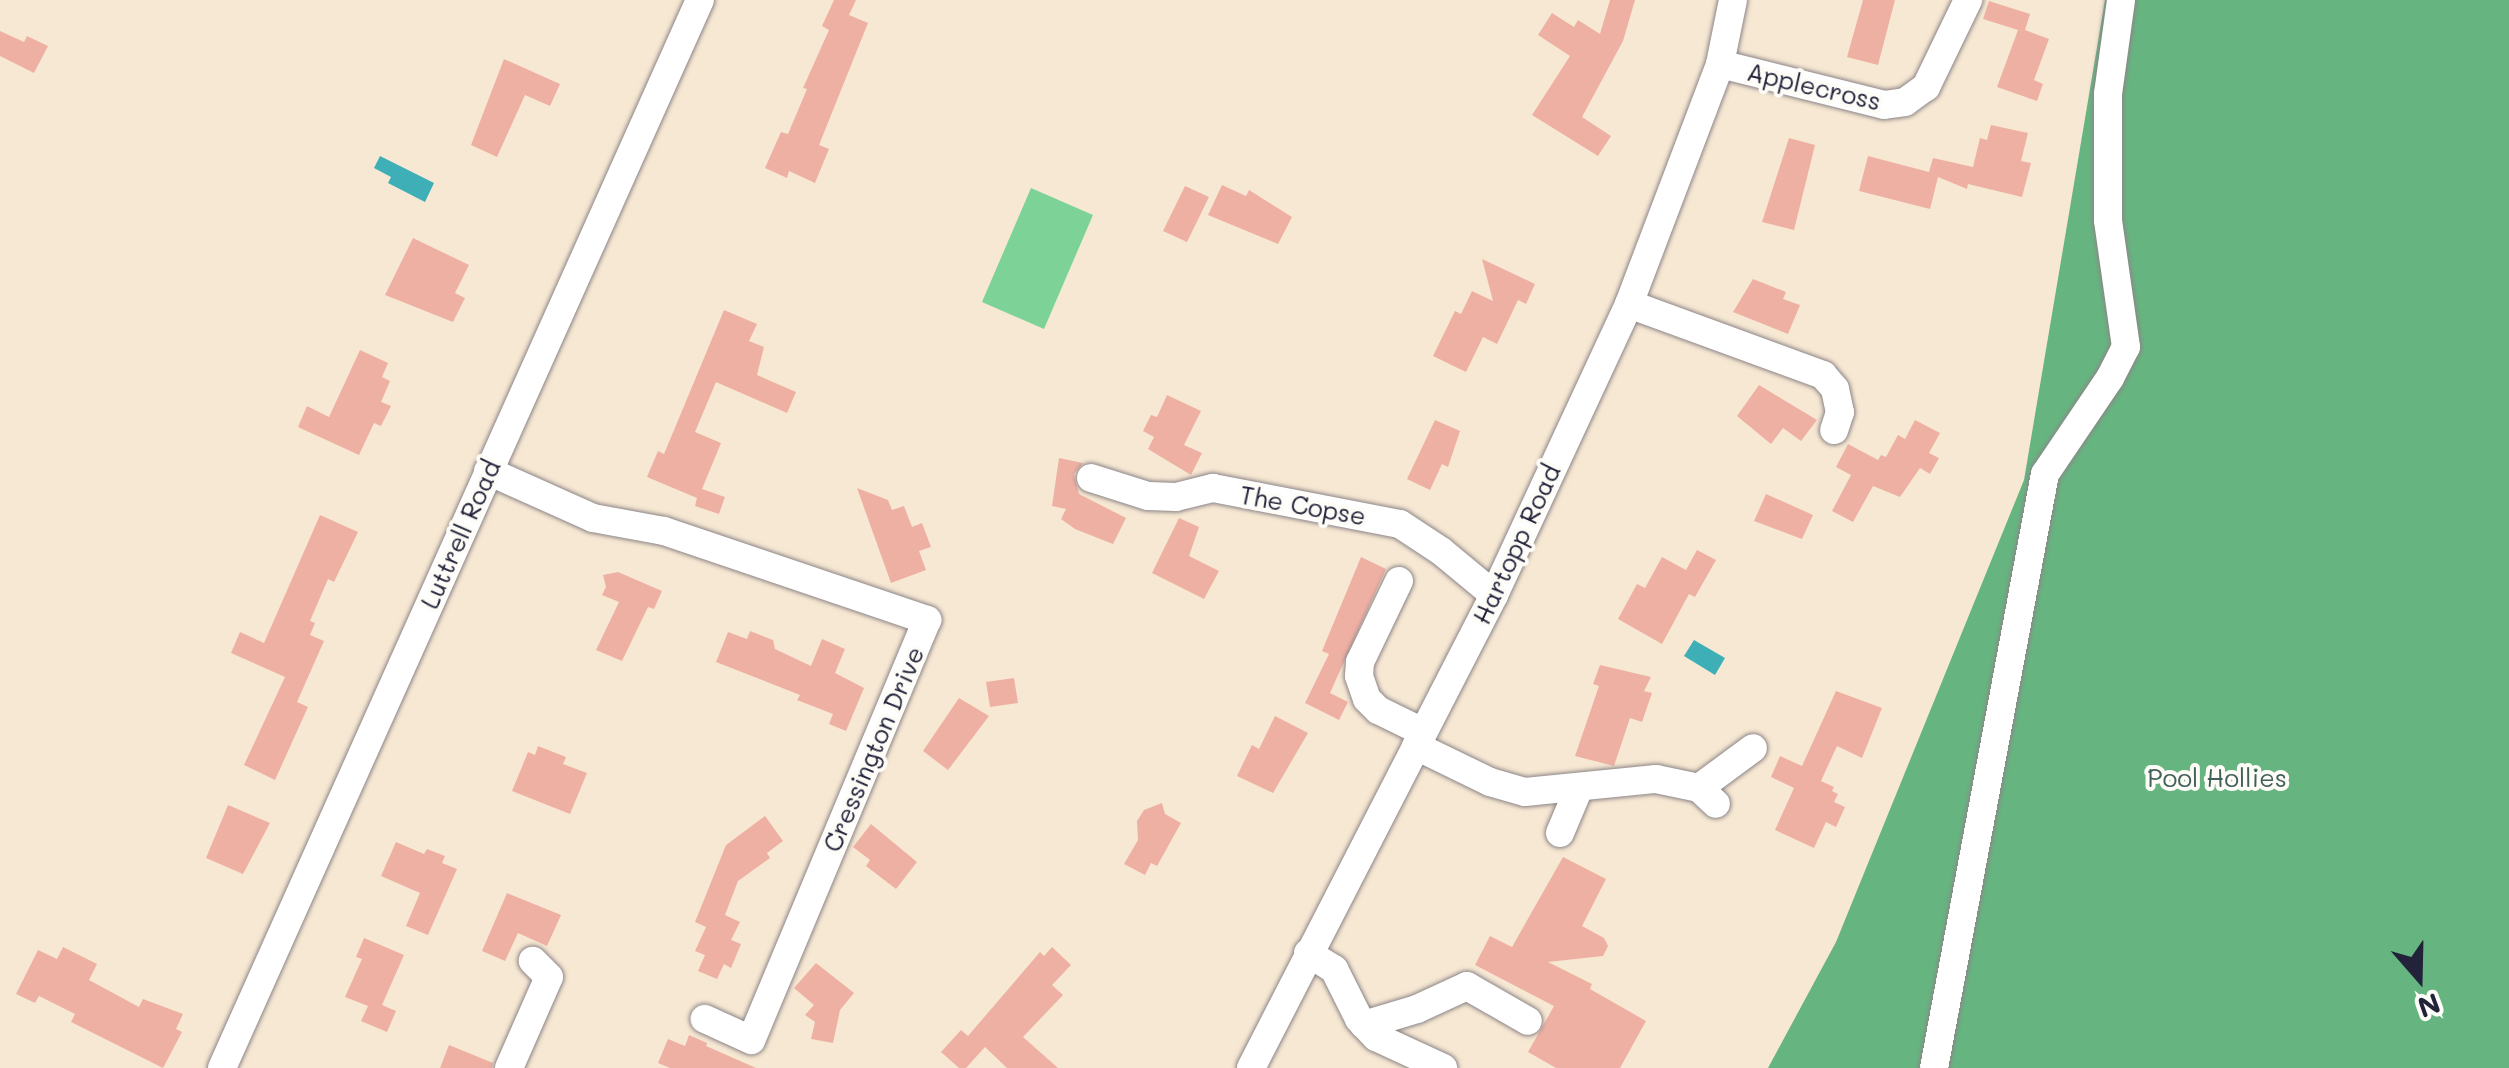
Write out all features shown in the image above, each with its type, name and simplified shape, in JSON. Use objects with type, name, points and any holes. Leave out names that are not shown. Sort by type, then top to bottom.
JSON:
[{"type":"street","name":"Luttrell Road","points":[[222,1068],[700,0]]},
{"type":"street","name":"Hartopp Road","points":[[1250,1068],[1494,595],[1629,304],[1720,64],[1733,0]]},
{"type":"street","name":"Applecross","points":[[1720,64],[1884,105],[1904,102],[1926,87],[1968,0]]},
{"type":"street","points":[[1934,1068],[2045,474],[2110,378],[2126,347],[2108,220],[2108,94],[2121,0]]},
{"type":"street","points":[[1629,304],[1824,375],[1835,389],[1840,412],[1834,430]]},
{"type":"street","name":"Cressington Drive","points":[[488,471],[593,518],[664,531],[928,620],[751,1040],[705,1019]]},
{"type":"street","name":"The Copse","points":[[1092,478],[1148,496],[1176,497],[1213,488],[1400,524],[1441,550],[1494,595]]},
{"type":"street","points":[[1398,582],[1360,662],[1359,676],[1367,699],[1419,739],[1509,789],[1579,788],[1631,778],[1708,796],[1753,748]]},
{"type":"street","points":[[1560,833],[1579,788]]},
{"type":"street","points":[[1308,953],[1334,969],[1364,1025],[1387,1043],[1443,1068]]},
{"type":"street","points":[[509,1068],[549,977],[533,961]]},
{"type":"street","points":[[1364,1025],[1417,1009],[1467,986],[1528,1021]]},
{"type":"green space","name":"Pool Hollies","points":[[2105,0],[2509,0],[2509,1068],[1768,1068],[1836,942],[2024,480]]},
{"type":"green space","points":[[1031,188],[1093,215],[1044,329],[982,302]]},
{"type":"water","points":[[380,156],[434,183],[425,202],[388,183],[391,177],[374,168]]},
{"type":"water","points":[[1694,640],[1725,658],[1715,675],[1684,656]]},
{"type":"building","points":[[834,0],[856,0],[849,15],[868,23],[819,145],[829,149],[815,183],[789,171],[787,178],[765,168],[781,132],[788,134],[807,89],[803,88],[829,30],[822,26]]},
{"type":"building","points":[[1610,0],[1635,0],[1623,41],[1582,117],[1611,136],[1598,156],[1532,115],[1570,56],[1538,35],[1552,13],[1574,27],[1578,20],[1600,34]]},
{"type":"building","points":[[1863,0],[1895,0],[1878,65],[1847,57]]},
{"type":"building","points":[[1989,1],[2030,14],[2025,30],[2049,39],[2034,80],[2043,84],[2037,101],[1997,87],[2018,30],[1983,19]]},
{"type":"building","points":[[0,31],[24,42],[27,36],[48,46],[34,73],[0,56]]},
{"type":"building","points":[[504,59],[560,84],[550,106],[525,95],[497,157],[471,145]]},
{"type":"building","points":[[1991,125],[2028,133],[2021,161],[2031,163],[2022,197],[1968,184],[1967,189],[1938,177],[1930,209],[1859,191],[1868,156],[1929,172],[1933,158],[1973,167],[1980,138],[1987,140]]},
{"type":"building","points":[[1789,138],[1815,145],[1794,230],[1762,222]]},
{"type":"building","points":[[1222,185],[1246,196],[1249,190],[1292,217],[1278,244],[1208,215]]},
{"type":"building","points":[[1185,186],[1209,197],[1187,242],[1163,231]]},
{"type":"building","points":[[413,238],[469,265],[455,293],[465,298],[453,322],[385,295]]},
{"type":"building","points":[[1482,259],[1535,284],[1526,304],[1518,300],[1497,344],[1483,337],[1466,372],[1433,356],[1455,311],[1461,314],[1472,291],[1493,301]]},
{"type":"building","points":[[1753,279],[1786,292],[1783,299],[1800,305],[1788,334],[1733,312]]},
{"type":"building","points":[[724,310],[757,324],[749,341],[764,347],[757,375],[796,392],[787,413],[716,382],[695,432],[721,443],[702,489],[725,497],[719,514],[695,506],[697,498],[647,477],[658,451],[664,454]]},
{"type":"building","points":[[360,350],[388,363],[382,377],[390,381],[381,402],[391,406],[381,426],[374,423],[359,455],[298,427],[307,406],[329,417]]},
{"type":"building","points":[[1759,385],[1817,420],[1801,441],[1783,428],[1771,444],[1737,416]]},
{"type":"building","points":[[1167,395],[1201,411],[1184,445],[1202,453],[1191,475],[1148,449],[1154,437],[1143,431],[1151,415],[1157,417]]},
{"type":"building","points":[[1435,420],[1460,431],[1448,467],[1442,464],[1430,490],[1407,479]]},
{"type":"building","points":[[1915,420],[1940,433],[1929,453],[1939,458],[1930,474],[1920,468],[1900,497],[1873,486],[1853,522],[1832,511],[1851,475],[1836,467],[1848,444],[1878,460],[1881,455],[1886,457],[1898,435],[1905,439]]},
{"type":"building","points":[[1059,458],[1083,463],[1074,474],[1079,494],[1126,518],[1113,544],[1075,529],[1061,519],[1066,509],[1052,506]]},
{"type":"building","points":[[857,488],[888,500],[892,510],[904,506],[912,527],[922,523],[931,547],[919,551],[926,570],[891,583]]},
{"type":"building","points":[[1766,494],[1813,515],[1802,539],[1754,521]]},
{"type":"building","points":[[320,515],[358,532],[334,582],[328,579],[310,621],[315,623],[310,635],[324,641],[297,702],[308,707],[275,780],[244,765],[285,677],[231,653],[240,632],[264,643]]},
{"type":"building","points":[[1179,518],[1199,527],[1189,556],[1219,571],[1204,599],[1152,573]]},
{"type":"building","points":[[1697,550],[1716,560],[1695,597],[1689,594],[1662,644],[1618,619],[1637,584],[1645,588],[1662,557],[1686,570]]},
{"type":"building","points":[[1361,557],[1386,569],[1330,693],[1348,702],[1339,720],[1305,703],[1329,654],[1322,651]]},
{"type":"building","points":[[618,572],[662,591],[654,609],[648,607],[622,661],[596,650],[619,602],[602,595],[606,587],[603,575]]},
{"type":"building","points":[[750,631],[773,640],[775,649],[811,666],[822,639],[845,649],[835,673],[864,688],[846,731],[829,724],[833,714],[797,700],[800,695],[716,662],[728,632],[747,639]]},
{"type":"building","points":[[1600,665],[1651,677],[1644,691],[1652,693],[1642,722],[1630,718],[1614,766],[1575,756],[1599,686],[1593,684]]},
{"type":"building","points":[[1014,678],[1018,703],[990,707],[986,682]]},
{"type":"building","points":[[1836,691],[1882,708],[1862,758],[1837,746],[1821,781],[1834,787],[1832,791],[1838,794],[1834,802],[1845,807],[1836,827],[1826,822],[1814,848],[1775,830],[1794,788],[1771,777],[1780,756],[1802,766]]},
{"type":"building","points":[[959,698],[989,716],[948,770],[923,751]]},
{"type":"building","points":[[1275,716],[1308,733],[1273,793],[1237,776],[1252,745],[1259,749]]},
{"type":"building","points":[[538,746],[566,757],[563,764],[587,773],[570,814],[512,791],[528,752],[535,755]]},
{"type":"building","points":[[1162,803],[1165,814],[1181,823],[1157,866],[1151,863],[1145,875],[1124,864],[1138,840],[1137,821],[1144,810]]},
{"type":"building","points":[[228,805],[270,823],[243,874],[206,858]]},
{"type":"building","points":[[765,816],[783,841],[767,853],[770,858],[738,881],[725,915],[740,922],[731,940],[741,944],[731,968],[724,964],[717,979],[698,971],[705,955],[695,951],[706,927],[695,922],[726,845]]},
{"type":"building","points":[[871,824],[917,862],[896,889],[866,866],[870,860],[853,847]]},
{"type":"building","points":[[396,842],[424,854],[427,849],[445,856],[442,863],[457,869],[428,935],[406,926],[420,893],[381,876]]},
{"type":"building","points":[[1563,857],[1606,879],[1582,926],[1604,938],[1608,946],[1603,956],[1548,962],[1592,984],[1590,989],[1646,1021],[1620,1068],[1556,1068],[1528,1052],[1554,1006],[1475,965],[1490,936],[1512,947]]},
{"type":"building","points":[[507,893],[561,915],[547,946],[518,933],[505,961],[482,951]]},
{"type":"building","points":[[364,938],[404,955],[382,1005],[396,1011],[387,1032],[361,1021],[368,1006],[345,997],[362,959],[356,957]]},
{"type":"building","points":[[63,947],[97,964],[89,980],[139,1007],[143,999],[183,1014],[176,1029],[182,1032],[163,1068],[71,1022],[75,1014],[39,996],[35,1003],[16,994],[38,950],[57,959]]},
{"type":"building","points":[[1052,947],[1071,965],[1052,985],[1063,995],[1023,1037],[1058,1068],[1007,1068],[985,1047],[966,1068],[959,1068],[941,1052],[961,1030],[968,1036],[1040,952],[1044,956]]},
{"type":"building","points":[[816,963],[854,993],[840,1010],[833,1043],[811,1039],[815,1022],[805,1015],[814,1005],[794,988]]},
{"type":"building","points":[[689,1035],[756,1068],[670,1068],[658,1063],[668,1039],[685,1046]]},
{"type":"building","points":[[449,1045],[493,1063],[492,1068],[440,1068]]}]
